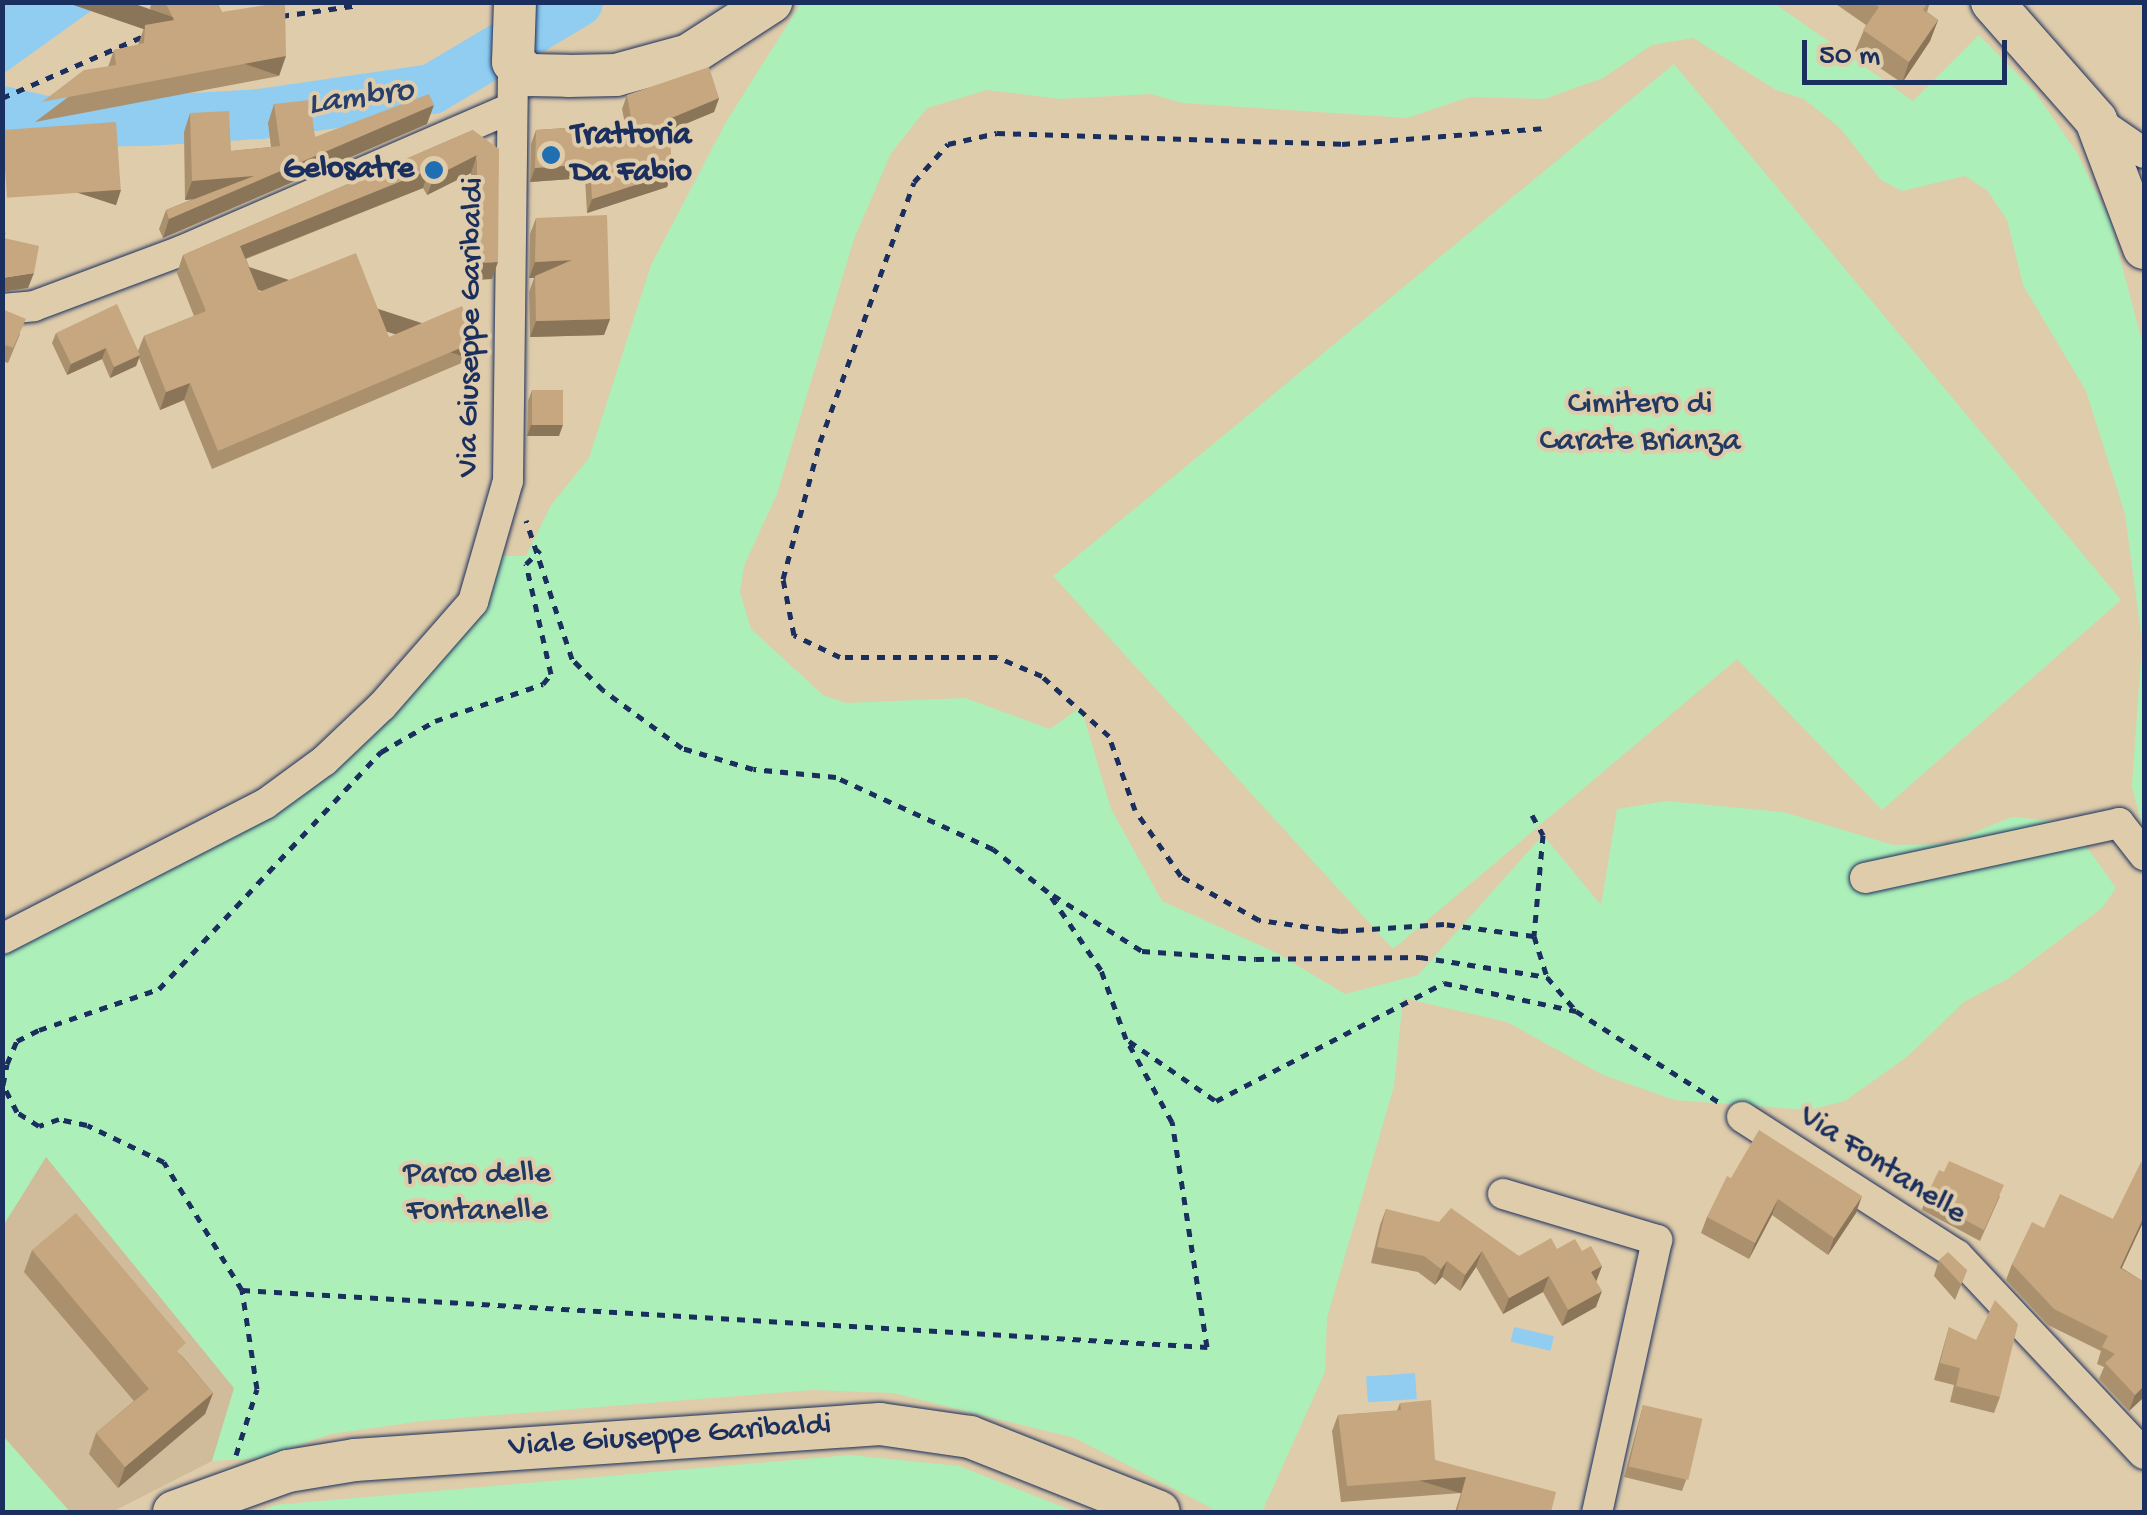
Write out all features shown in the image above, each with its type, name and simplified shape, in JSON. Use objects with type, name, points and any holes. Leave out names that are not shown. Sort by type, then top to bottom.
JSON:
[{"type":"main road","points":[[515,2],[512,62],[529,75],[616,75],[690,55],[771,2]]},
{"type":"main road","points":[[1992,2],[2096,120],[2144,248]]},
{"type":"main road","name":"Viale Giuseppe Garibaldi","points":[[174,1512],[239,1486],[354,1460],[880,1424],[970,1437],[1159,1512]]},
{"type":"street","name":"Via Giuseppe Garibaldi","points":[[2,939],[265,804],[324,761],[428,660],[473,602],[508,482],[507,110],[512,62]]},
{"type":"street","points":[[2,309],[34,306],[180,250],[507,110]]},
{"type":"street","points":[[2096,120],[2144,153]]},
{"type":"street","points":[[1864,878],[2119,824],[2144,854]]},
{"type":"street","name":"Via Fontanelle","points":[[1742,1118],[1957,1255],[2144,1454]]},
{"type":"street","points":[[1503,1194],[1657,1240],[1597,1512]]},
{"type":"path","points":[[266,18],[359,5]]},
{"type":"path","points":[[2,98],[154,34]]},
{"type":"path","points":[[1534,936],[1444,924],[1340,931],[1259,920],[1181,876],[1136,810],[1109,736],[1042,676],[997,657],[840,657],[794,635],[783,579],[820,442],[914,182],[948,144],[998,133],[1342,144],[1545,128]]},
{"type":"path","points":[[508,482],[540,550],[572,659],[603,690],[682,748],[753,769],[836,778],[993,848],[1048,892],[1142,950],[1256,959],[1420,957],[1547,977]]},
{"type":"path","points":[[239,1486],[234,1462],[258,1389],[242,1290],[164,1162],[87,1125],[60,1119],[38,1126],[28,1119],[3,1085],[7,1064],[17,1041],[159,990],[381,752],[434,721],[543,684],[551,674],[526,564],[540,550]]},
{"type":"path","points":[[1532,815],[1543,835],[1534,936],[1547,977],[1576,1011],[1742,1118]]},
{"type":"path","points":[[242,1290],[1207,1347],[1172,1122],[1126,1040],[1101,970],[1048,892]]},
{"type":"path","points":[[1126,1040],[1216,1100],[1444,983],[1576,1011]]},
{"type":"shaded area","points":[[46,1156],[235,1389],[212,1461],[112,1512],[70,1512],[3,1436],[2,1226]]},
{"type":"green space","name":"Parco delle Fontanelle","points":[[801,3],[1774,3],[1913,101],[1979,35],[2035,92],[2076,151],[2110,220],[2144,349],[2144,834],[2132,786],[2142,642],[2125,514],[2086,391],[2023,285],[2007,220],[1987,190],[1965,176],[1902,191],[1881,180],[1840,128],[1804,99],[1776,90],[1693,38],[1652,45],[1603,78],[1544,99],[1469,97],[1407,118],[1182,103],[1151,94],[1060,99],[987,90],[927,108],[891,153],[854,239],[777,494],[744,566],[740,592],[751,629],[823,695],[846,703],[965,698],[1050,729],[1081,707],[1111,809],[1162,901],[1275,952],[1345,994],[1418,975],[1543,835],[1601,905],[1617,809],[1666,801],[1783,812],[1893,845],[1946,844],[2012,817],[2054,821],[2089,850],[2116,888],[2102,908],[2009,978],[1964,1002],[1908,1056],[1845,1101],[1809,1110],[1675,1100],[1603,1075],[1507,1022],[1403,998],[1394,1086],[1327,1318],[1325,1372],[1262,1512],[1219,1512],[1075,1438],[893,1393],[813,1390],[422,1421],[331,1434],[260,1458],[212,1461],[234,1388],[46,1157],[3,1226],[3,939],[197,837],[382,706],[490,556],[526,556],[551,505],[589,458],[651,265],[726,122]]},
{"type":"green space","name":"Cimitero di Carate Brianza","points":[[1674,64],[2121,600],[1882,810],[1737,659],[1393,949],[1053,576]]},
{"type":"green space","points":[[3,1436],[70,1512],[3,1512]]},
{"type":"green space","points":[[850,1455],[959,1466],[1076,1512],[258,1512],[275,1505]]},
{"type":"water","points":[[3,2],[102,2],[102,3],[3,74]]},
{"type":"water","points":[[1514,1327],[1554,1336],[1551,1351],[1511,1342]]},
{"type":"water","points":[[1415,1373],[1417,1399],[1368,1402],[1366,1376]]},
{"type":"building","points":[[165,2],[217,2],[222,12],[285,2],[286,56],[42,102],[84,70],[116,65],[114,50],[144,43],[145,25],[174,20]]},
{"type":"building","points":[[1872,2],[1928,2],[1923,10],[1938,20],[1909,62],[1863,30],[1879,7]]},
{"type":"building","points":[[709,67],[719,98],[669,119],[672,173],[592,199],[590,164],[535,168],[536,130],[632,124],[627,95]]},
{"type":"building","points":[[429,94],[434,105],[169,219],[166,210],[254,176],[192,181],[190,113],[229,111],[231,151],[280,146],[274,104],[310,100],[315,137]]},
{"type":"building","points":[[116,122],[121,190],[7,198],[2,130]]},
{"type":"building","points":[[473,130],[499,149],[498,262],[477,263],[477,155],[434,177],[429,170],[240,246],[259,292],[356,253],[389,337],[462,306],[477,341],[218,451],[190,383],[166,392],[144,336],[206,311],[183,255]]},
{"type":"building","points":[[607,215],[610,319],[536,321],[535,276],[572,260],[535,262],[536,218]]},
{"type":"building","points":[[2,232],[6,233],[4,238],[39,246],[34,273],[2,278]]},
{"type":"building","points":[[117,304],[140,355],[114,367],[106,348],[71,364],[56,333]]},
{"type":"building","points":[[2,309],[26,319],[13,348],[6,345],[2,353]]},
{"type":"building","points":[[532,390],[563,390],[563,425],[532,425]]},
{"type":"building","points":[[1759,1130],[1862,1196],[1834,1238],[1778,1199],[1755,1243],[1707,1217],[1727,1176],[1731,1178]]},
{"type":"building","points":[[1949,1161],[2004,1185],[1984,1230],[1925,1199],[1939,1170],[1944,1172]]},
{"type":"building","points":[[2141,1162],[2144,1216],[2120,1268],[2144,1282],[2144,1386],[2135,1395],[2105,1363],[2115,1354],[2102,1347],[2108,1336],[2054,1309],[2012,1264],[2032,1222],[2044,1228],[2060,1194],[2113,1219]]},
{"type":"building","points":[[1451,1208],[1519,1256],[1551,1238],[1557,1249],[1575,1239],[1582,1251],[1591,1246],[1602,1266],[1591,1272],[1602,1291],[1568,1310],[1549,1276],[1509,1298],[1482,1251],[1465,1275],[1447,1261],[1441,1269],[1424,1256],[1377,1247],[1386,1209],[1439,1222]]},
{"type":"building","points":[[76,1213],[186,1343],[177,1351],[213,1393],[125,1467],[96,1433],[149,1389],[32,1250]]},
{"type":"building","points":[[1948,1252],[1967,1270],[1961,1284],[1939,1260]]},
{"type":"building","points":[[1995,1300],[2018,1324],[2000,1397],[1956,1386],[1960,1368],[1940,1363],[1949,1327],[1976,1340]]},
{"type":"building","points":[[1431,1400],[1435,1460],[1556,1492],[1551,1512],[1457,1512],[1466,1477],[1347,1486],[1338,1415],[1401,1410],[1400,1403]]},
{"type":"building","points":[[1643,1405],[1702,1419],[1688,1480],[1629,1466]]},
{"type":"waterway","name":"Lambro","points":[[2,111],[50,122],[145,121],[260,114],[432,89],[578,2]]},
{"type":"place","name":"Trattoria Da Fabio","points":[[551,155]]},
{"type":"place","name":"Gelosatre","points":[[434,170]]}]
